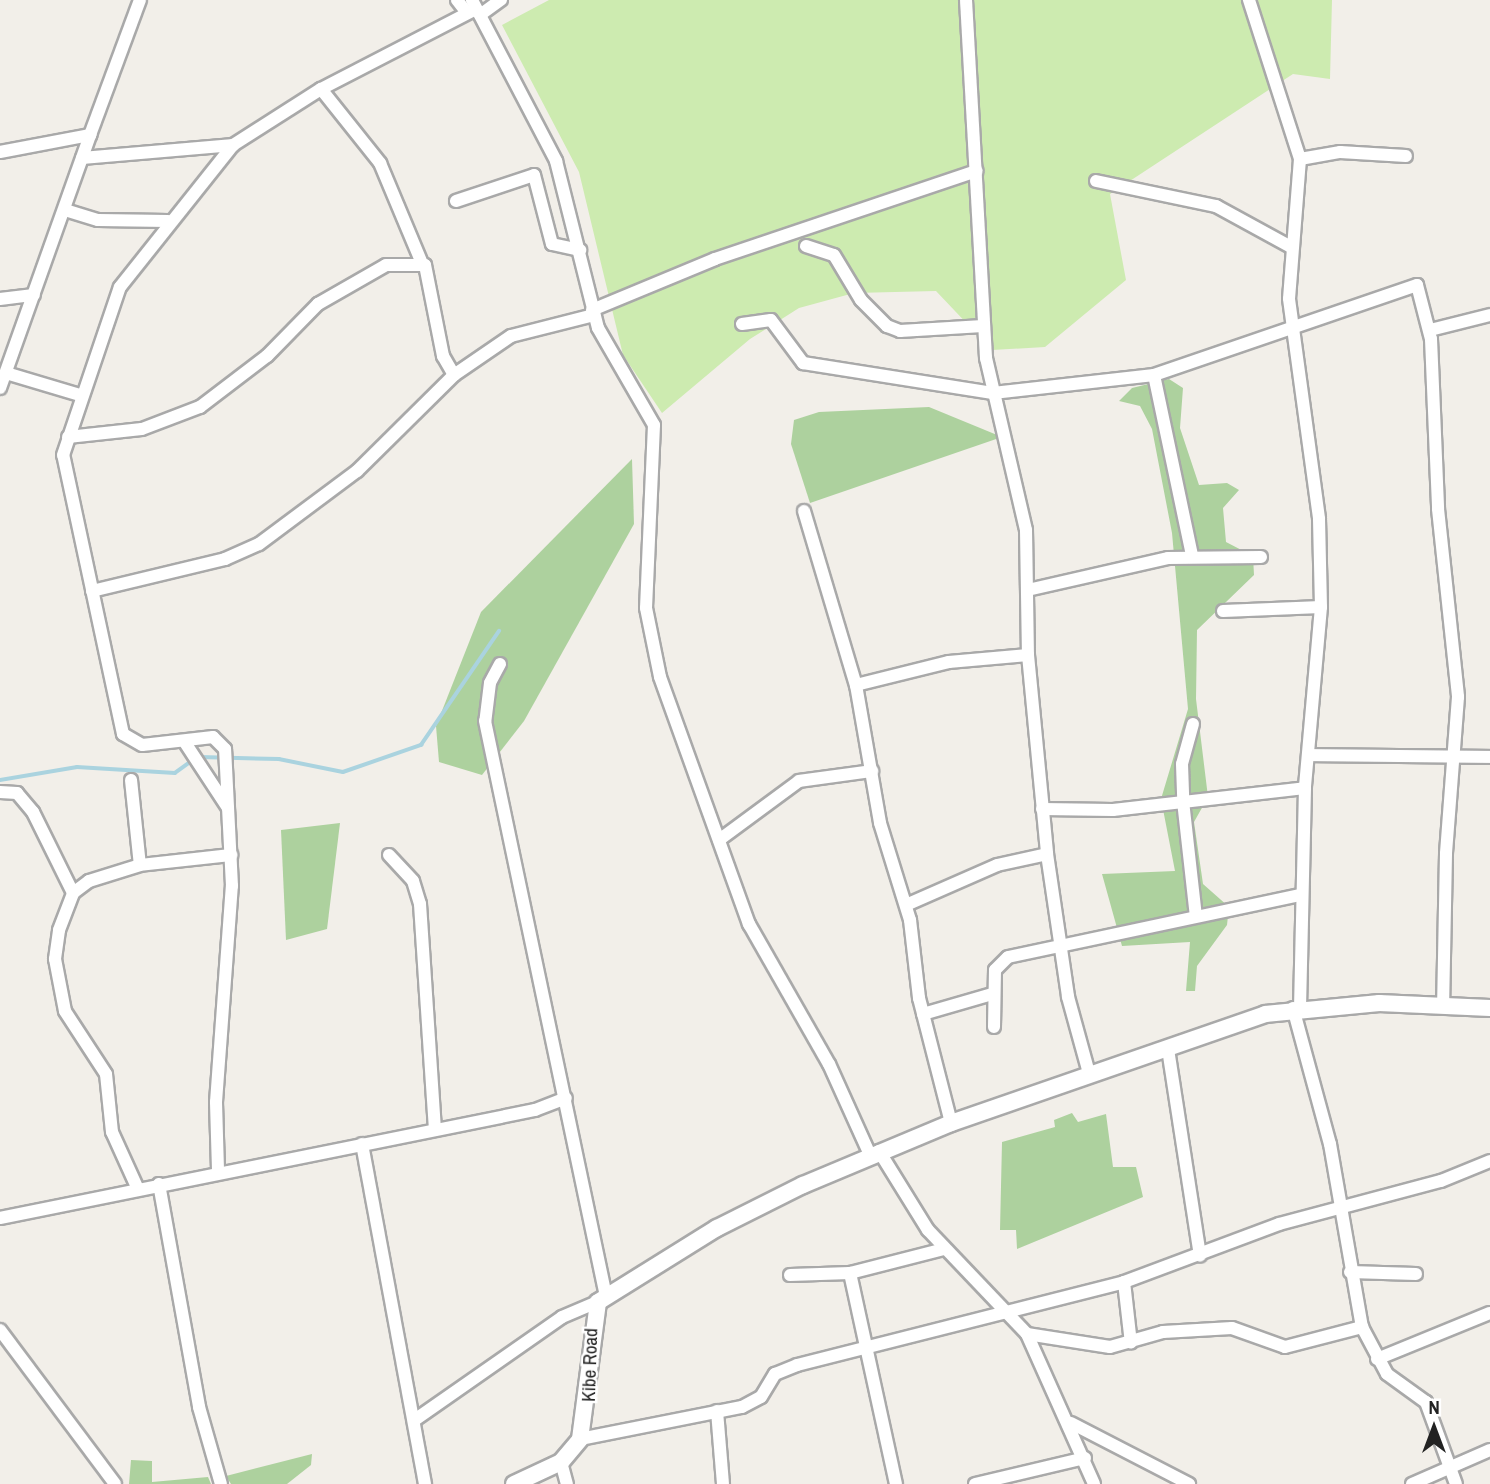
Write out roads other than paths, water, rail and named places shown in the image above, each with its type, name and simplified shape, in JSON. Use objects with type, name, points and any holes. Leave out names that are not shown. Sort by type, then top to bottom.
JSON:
[{"type":"street","points":[[0,388],[140,0]]},
{"type":"street","points":[[457,0],[474,9],[556,161],[580,250],[593,313],[614,363],[654,425],[645,548],[648,630],[719,839],[761,949],[823,1054],[874,1153],[944,1249],[1027,1335],[1071,1423],[1094,1484]]},
{"type":"street","points":[[218,1170],[231,855],[225,749],[214,737],[134,744],[123,734],[92,591],[66,492],[68,437],[110,306],[168,221],[233,145],[321,89],[474,9],[501,0]]},
{"type":"street","points":[[966,0],[983,326],[993,393],[1022,502],[1032,589],[1028,655],[1047,854],[1059,943],[1089,1073]]},
{"type":"street","points":[[1249,0],[1300,159],[1291,247],[1293,330],[1319,519],[1321,607],[1305,788],[1296,1007],[1340,1207],[1362,1327],[1377,1359],[1426,1402],[1454,1478]]},
{"type":"street","points":[[321,89],[380,163],[421,261],[443,355],[454,375]]},
{"type":"street","points":[[0,152],[90,135]]},
{"type":"street","points":[[82,158],[233,145]]},
{"type":"street","points":[[1300,159],[1340,152],[1406,156]]},
{"type":"street","points":[[92,591],[225,559],[259,544],[357,471],[454,375],[511,337],[593,313],[715,259],[977,171]]},
{"type":"street","points":[[456,201],[534,175],[552,244],[580,250]]},
{"type":"street","points":[[1096,181],[1216,206],[1291,247]]},
{"type":"street","points":[[65,210],[98,220],[168,221]]},
{"type":"street","points":[[806,246],[834,255],[887,326],[911,331],[983,326]]},
{"type":"street","points":[[68,437],[173,422],[246,373],[337,289],[386,264],[421,261]]},
{"type":"street","points":[[742,324],[771,320],[803,363],[993,393],[1154,375],[1293,330],[1412,283],[1430,330],[1438,509],[1455,629],[1457,758],[1446,854],[1443,1004]]},
{"type":"street","points":[[0,299],[33,295]]},
{"type":"street","points":[[1430,330],[1490,314]]},
{"type":"street","points":[[6,373],[80,395]]},
{"type":"street","points":[[1154,375],[1192,556]]},
{"type":"street","points":[[804,511],[856,685],[872,771],[906,905],[923,1014],[951,1123]]},
{"type":"street","points":[[1032,589],[1192,556],[1261,557]]},
{"type":"street","points":[[1223,611],[1321,607]]},
{"type":"street","points":[[856,685],[949,662],[1028,655]]},
{"type":"street","points":[[500,664],[490,683],[485,721],[566,1098],[602,1299]]},
{"type":"street","points":[[1193,724],[1182,764],[1182,801],[1196,916]]},
{"type":"street","points":[[184,741],[228,808]]},
{"type":"street","points":[[1308,755],[1490,757]]},
{"type":"street","points":[[719,839],[799,782],[872,771]]},
{"type":"street","points":[[131,780],[140,865]]},
{"type":"street","points":[[1042,809],[1113,810],[1305,788]]},
{"type":"street","points":[[0,792],[17,793],[33,812],[73,893]]},
{"type":"street","points":[[906,905],[997,865],[1047,854]]},
{"type":"street","points":[[137,1187],[112,1132],[106,1074],[71,1026],[56,978],[56,945],[73,893],[89,881],[140,865],[231,855]]},
{"type":"street","points":[[389,855],[413,881],[420,904],[435,1130]]},
{"type":"street","points":[[994,1027],[992,994],[998,965],[1059,943],[1300,895]]},
{"type":"street","points":[[923,1014],[992,994]]},
{"type":"street","points":[[416,1419],[562,1317],[602,1299],[717,1228],[874,1153],[951,1123],[1089,1073],[1296,1007],[1443,1004],[1490,1008]]},
{"type":"street","points":[[1167,1049],[1200,1256]]},
{"type":"street","points":[[0,1218],[218,1170],[435,1130],[566,1098]]},
{"type":"street","points":[[362,1144],[416,1419],[425,1484]]},
{"type":"street","points":[[580,1439],[752,1404],[782,1370],[869,1350],[1000,1310],[1124,1282],[1340,1207],[1490,1161]]},
{"type":"street","points":[[159,1184],[199,1407],[221,1484]]},
{"type":"street","points":[[790,1275],[850,1273],[944,1249]]},
{"type":"street","points":[[1350,1272],[1416,1274]]},
{"type":"street","points":[[850,1273],[869,1350],[896,1484]]},
{"type":"street","points":[[1124,1282],[1131,1343]]},
{"type":"street","name":"Kibe Road","points":[[514,1484],[561,1462],[580,1439],[588,1415],[589,1338],[602,1299]]},
{"type":"street","points":[[1377,1359],[1490,1313]]},
{"type":"street","points":[[1027,1335],[1080,1345],[1131,1343],[1163,1332],[1232,1328],[1285,1347],[1362,1327]]},
{"type":"street","points":[[0,1330],[113,1483]]},
{"type":"street","points":[[717,1411],[723,1484]]},
{"type":"street","points":[[1071,1423],[1189,1484]]},
{"type":"street","points":[[1412,1484],[1454,1478],[1490,1450]]},
{"type":"street","points":[[975,1484],[1085,1458]]},
{"type":"street","points":[[561,1462],[567,1484]]},
{"type":"waterway","points":[[200,757],[279,759],[343,772],[421,745],[499,631]]},
{"type":"waterway","points":[[0,780],[77,767],[175,773],[193,760]]}]
